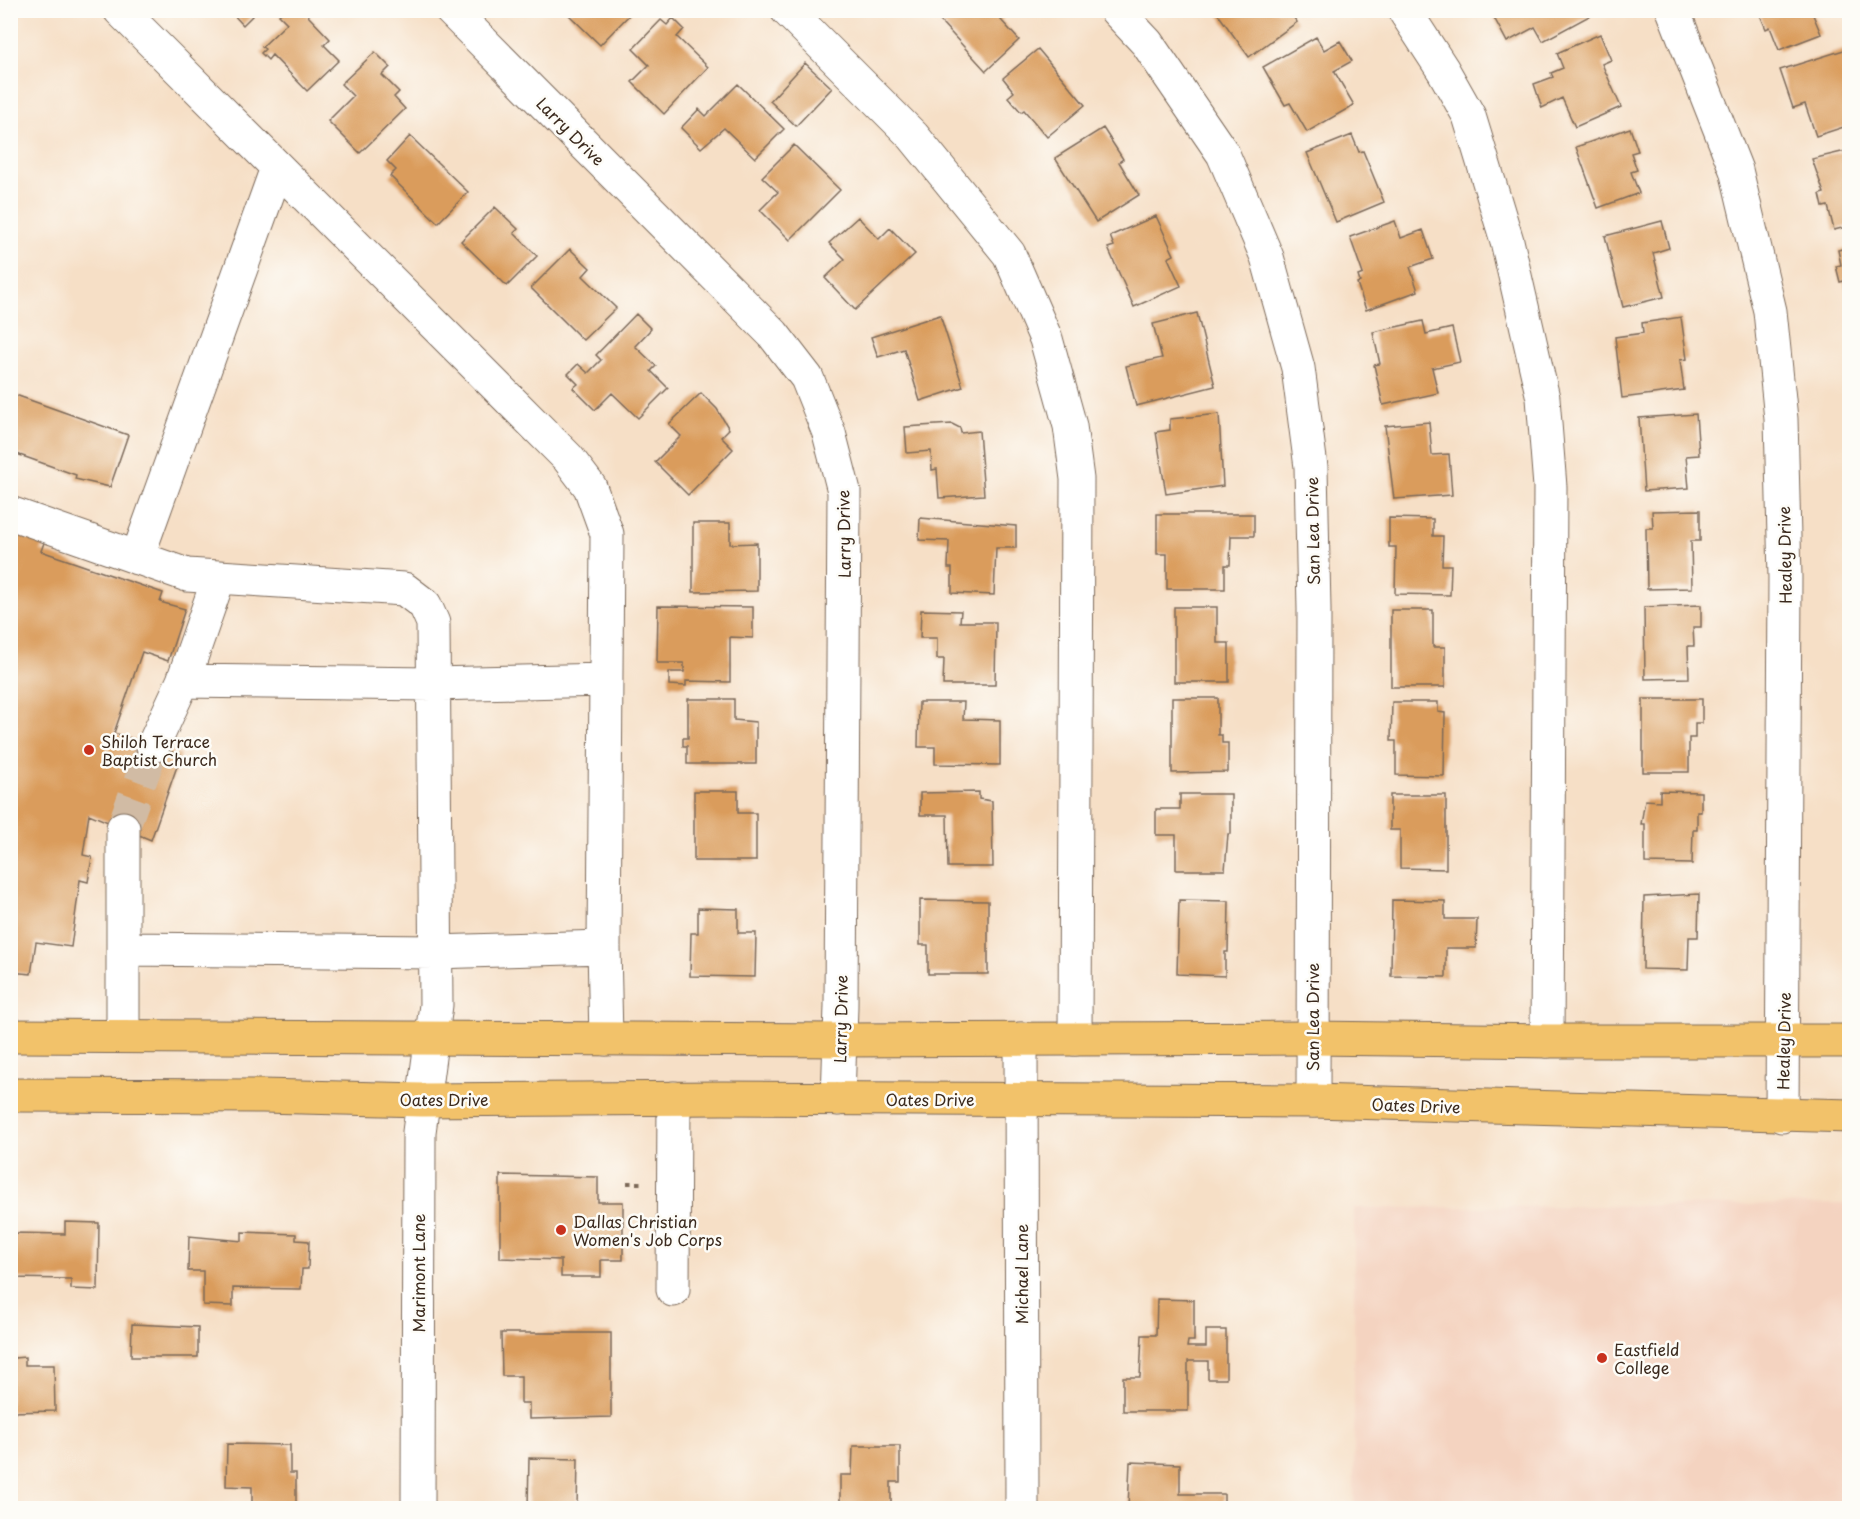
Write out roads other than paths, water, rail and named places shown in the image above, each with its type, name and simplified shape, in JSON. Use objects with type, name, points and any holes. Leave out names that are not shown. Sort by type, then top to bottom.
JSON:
[{"type":"main road","points":[[10,1036],[1850,1041]]},
{"type":"main road","name":"Oates Drive","points":[[10,1095],[262,1096],[422,1100],[674,1098],[1313,1101],[1782,1116],[1850,1116]]},
{"type":"street","points":[[120,10],[568,458],[590,487],[607,534],[604,947],[606,1039]]},
{"type":"street","name":"Larry Drive","points":[[451,10],[772,334],[807,378],[830,433],[844,491],[838,1099]]},
{"type":"street","points":[[787,10],[914,136],[1009,254],[1046,339],[1070,426],[1077,479],[1075,1039]]},
{"type":"street","name":"San Lea Drive","points":[[1116,10],[1147,44],[1223,154],[1267,257],[1299,368],[1311,467],[1314,609],[1313,1101]]},
{"type":"street","points":[[1404,10],[1443,70],[1469,116],[1507,241],[1543,398],[1550,488],[1547,1041]]},
{"type":"street","name":"Healey Drive","points":[[1673,10],[1736,170],[1770,311],[1777,376],[1781,419],[1785,577],[1782,1116]]},
{"type":"street","points":[[137,558],[277,168]]},
{"type":"street","name":"Marimont Lane","points":[[10,513],[186,575],[404,589],[425,605],[433,623],[436,1005],[419,1132],[418,1509]]},
{"type":"street","points":[[153,746],[183,681],[219,577]]},
{"type":"street","points":[[183,681],[433,684],[606,680]]},
{"type":"street","points":[[123,828],[123,1036]]},
{"type":"street","points":[[124,949],[435,952],[604,947]]},
{"type":"street","name":"Michael Lane","points":[[1021,1039],[1022,1509]]},
{"type":"street","points":[[673,1290],[674,1098]]},
{"type":"tunnel","points":[[123,828],[153,746]]},
{"type":"place","name":"Shiloh Terrace Baptist Church","points":[[89,750]]},
{"type":"place","name":"Dallas Christian Women's Job Corps","points":[[561,1230]]},
{"type":"place","name":"Eastfield College","points":[[1602,1358]]}]
